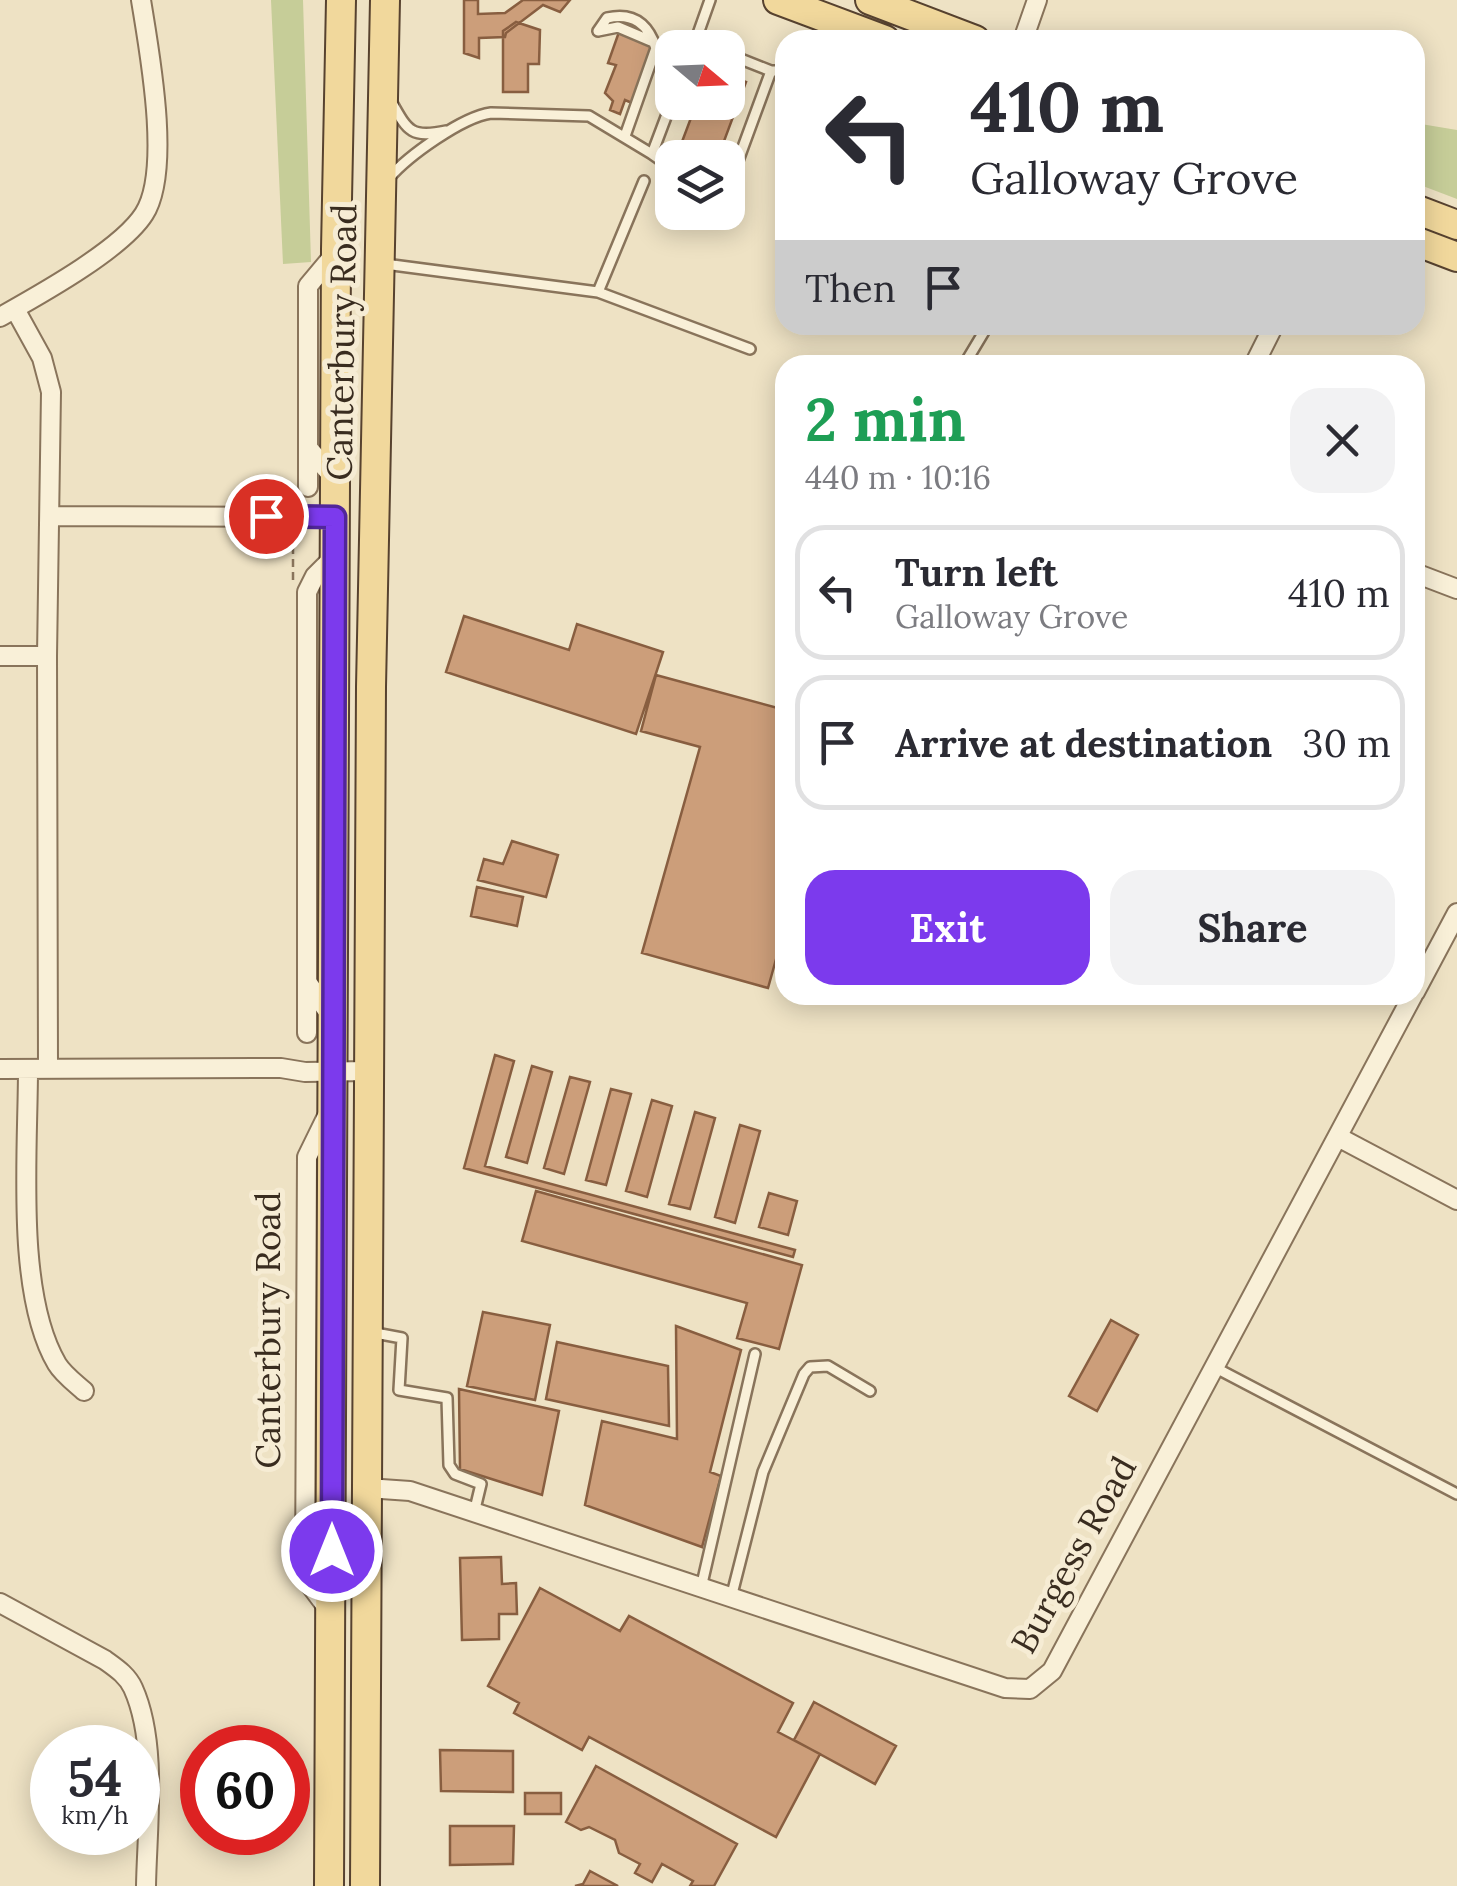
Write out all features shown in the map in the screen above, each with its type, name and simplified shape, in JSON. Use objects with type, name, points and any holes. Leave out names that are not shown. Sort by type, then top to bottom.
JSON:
[{"type":"main road","points":[[329,0],[341,77]]},
{"type":"main road","name":"Canterbury Road","points":[[330,1886],[336,249],[341,0]]},
{"type":"main road","name":"Canterbury Road","points":[[365,1886],[368,1066],[385,0]]},
{"type":"main road","points":[[778,0],[858,30]]},
{"type":"main road","points":[[870,0],[948,30]]},
{"type":"main road","points":[[1425,213],[1457,225]]},
{"type":"main road","points":[[1425,245],[1457,257]]},
{"type":"main road","points":[[335,517],[375,518]]},
{"type":"street","points":[[84,1391],[58,1366],[41,1328],[28,1263],[38,1068],[51,392],[42,358],[8,313],[111,246],[143,216],[153,195],[157,170],[153,76],[141,0]]},
{"type":"street","points":[[1027,30],[1038,0]]},
{"type":"street","name":"Canterbury Road","points":[[308,487],[308,286],[330,262],[336,249]]},
{"type":"street","name":"Canterbury Road","points":[[308,448],[336,479]]},
{"type":"street","points":[[50,516],[335,517]]},
{"type":"street","points":[[307,1033],[308,592],[315,576],[335,556]]},
{"type":"street","points":[[1425,577],[1457,589]]},
{"type":"street","points":[[0,656],[47,656]]},
{"type":"street","name":"Burgess Road","points":[[1425,973],[1457,913]]},
{"type":"street","points":[[306,982],[334,1021]]},
{"type":"street","name":"Burgess Road","points":[[367,1488],[402,1490],[1006,1688],[1030,1689],[1052,1672],[1408,1005]]},
{"type":"street","points":[[0,1069],[368,1066]]},
{"type":"street","points":[[1338,1137],[1457,1200]]},
{"type":"street","points":[[0,1603],[105,1660],[121,1671],[132,1686],[147,1742],[146,1886]]},
{"type":"lane","points":[[699,30],[710,0]]},
{"type":"lane","points":[[598,30],[607,18],[634,19],[647,29],[654,44],[654,60],[625,136]]},
{"type":"lane","points":[[745,61],[775,71]]},
{"type":"lane","points":[[745,142],[771,71]]},
{"type":"lane","points":[[384,88],[409,129],[425,135],[448,130]]},
{"type":"lane","points":[[382,187],[401,166],[448,130],[478,115],[576,114],[600,120],[655,156]]},
{"type":"lane","points":[[652,154],[665,120]]},
{"type":"lane","points":[[598,292],[644,181]]},
{"type":"lane","points":[[380,263],[598,292],[750,348]]},
{"type":"lane","points":[[368,1332],[402,1338],[399,1390],[447,1398],[450,1465],[455,1474],[482,1484],[474,1513]]},
{"type":"lane","points":[[701,1588],[755,1354]]},
{"type":"lane","points":[[731,1598],[763,1472],[804,1374],[810,1367],[828,1366],[870,1391]]},
{"type":"lane","points":[[1214,1367],[1457,1494]]},
{"type":"green space","points":[[271,0],[303,0],[311,262],[283,264]]},
{"type":"green space","points":[[1425,125],[1457,130],[1457,199],[1425,187]]},
{"type":"building","points":[[464,0],[478,0],[478,14],[505,13],[523,0],[570,0],[560,12],[543,5],[505,37],[479,38],[479,58],[464,53]]},
{"type":"building","points":[[516,22],[540,30],[539,64],[528,64],[528,92],[503,92],[503,31]]},
{"type":"building","points":[[619,32],[650,45],[652,50],[632,103],[625,100],[620,114],[610,110],[613,101],[605,93],[616,65],[608,63]]},
{"type":"building","points":[[690,120],[732,120],[724,140],[683,140]]},
{"type":"building","points":[[464,616],[569,650],[577,624],[663,652],[636,734],[446,672]]},
{"type":"building","points":[[656,675],[775,707],[775,963],[768,988],[642,953],[700,747],[641,731]]},
{"type":"building","points":[[512,841],[558,855],[546,897],[478,880],[484,859],[503,864]]},
{"type":"building","points":[[477,887],[523,897],[517,926],[471,916]]},
{"type":"building","points":[[495,1055],[514,1061],[485,1166],[795,1250],[793,1257],[464,1168]]},
{"type":"building","points":[[532,1066],[552,1072],[527,1163],[506,1157]]},
{"type":"building","points":[[570,1077],[590,1082],[564,1174],[544,1168]]},
{"type":"building","points":[[611,1089],[631,1094],[606,1185],[586,1180]]},
{"type":"building","points":[[652,1100],[672,1106],[647,1197],[626,1191]]},
{"type":"building","points":[[695,1112],[715,1118],[690,1209],[669,1204]]},
{"type":"building","points":[[740,1125],[760,1131],[735,1223],[715,1217]]},
{"type":"building","points":[[536,1191],[802,1265],[779,1349],[737,1338],[747,1303],[522,1241]]},
{"type":"building","points":[[769,1193],[797,1201],[788,1235],[759,1227]]},
{"type":"building","points":[[483,1312],[550,1325],[535,1400],[467,1386]]},
{"type":"building","points":[[1111,1320],[1138,1335],[1097,1411],[1069,1396]]},
{"type":"building","points":[[676,1326],[741,1350],[710,1472],[721,1476],[702,1547],[585,1505],[602,1421],[677,1439]]},
{"type":"building","points":[[557,1342],[668,1366],[669,1426],[546,1399]]},
{"type":"building","points":[[459,1389],[559,1411],[542,1495],[460,1469]]},
{"type":"building","points":[[501,1557],[502,1584],[516,1583],[517,1614],[499,1614],[499,1639],[462,1640],[460,1558]]},
{"type":"building","points":[[540,1588],[620,1631],[629,1616],[793,1703],[778,1732],[820,1754],[776,1837],[589,1737],[582,1750],[514,1713],[519,1703],[488,1686]]},
{"type":"building","points":[[814,1702],[896,1746],[875,1784],[794,1740]]},
{"type":"building","points":[[440,1750],[513,1751],[513,1792],[441,1791]]},
{"type":"building","points":[[596,1766],[737,1844],[714,1886],[690,1886],[693,1881],[662,1864],[652,1882],[635,1873],[640,1864],[619,1853],[615,1840],[589,1827],[581,1830],[566,1822]]},
{"type":"building","points":[[525,1793],[561,1793],[561,1814],[525,1814]]},
{"type":"building","points":[[450,1826],[514,1826],[513,1864],[450,1865]]},
{"type":"building","points":[[590,1871],[618,1886],[575,1886],[583,1884]]},
{"type":"route","points":[[266,516],[335,517],[332,1551]]}]
